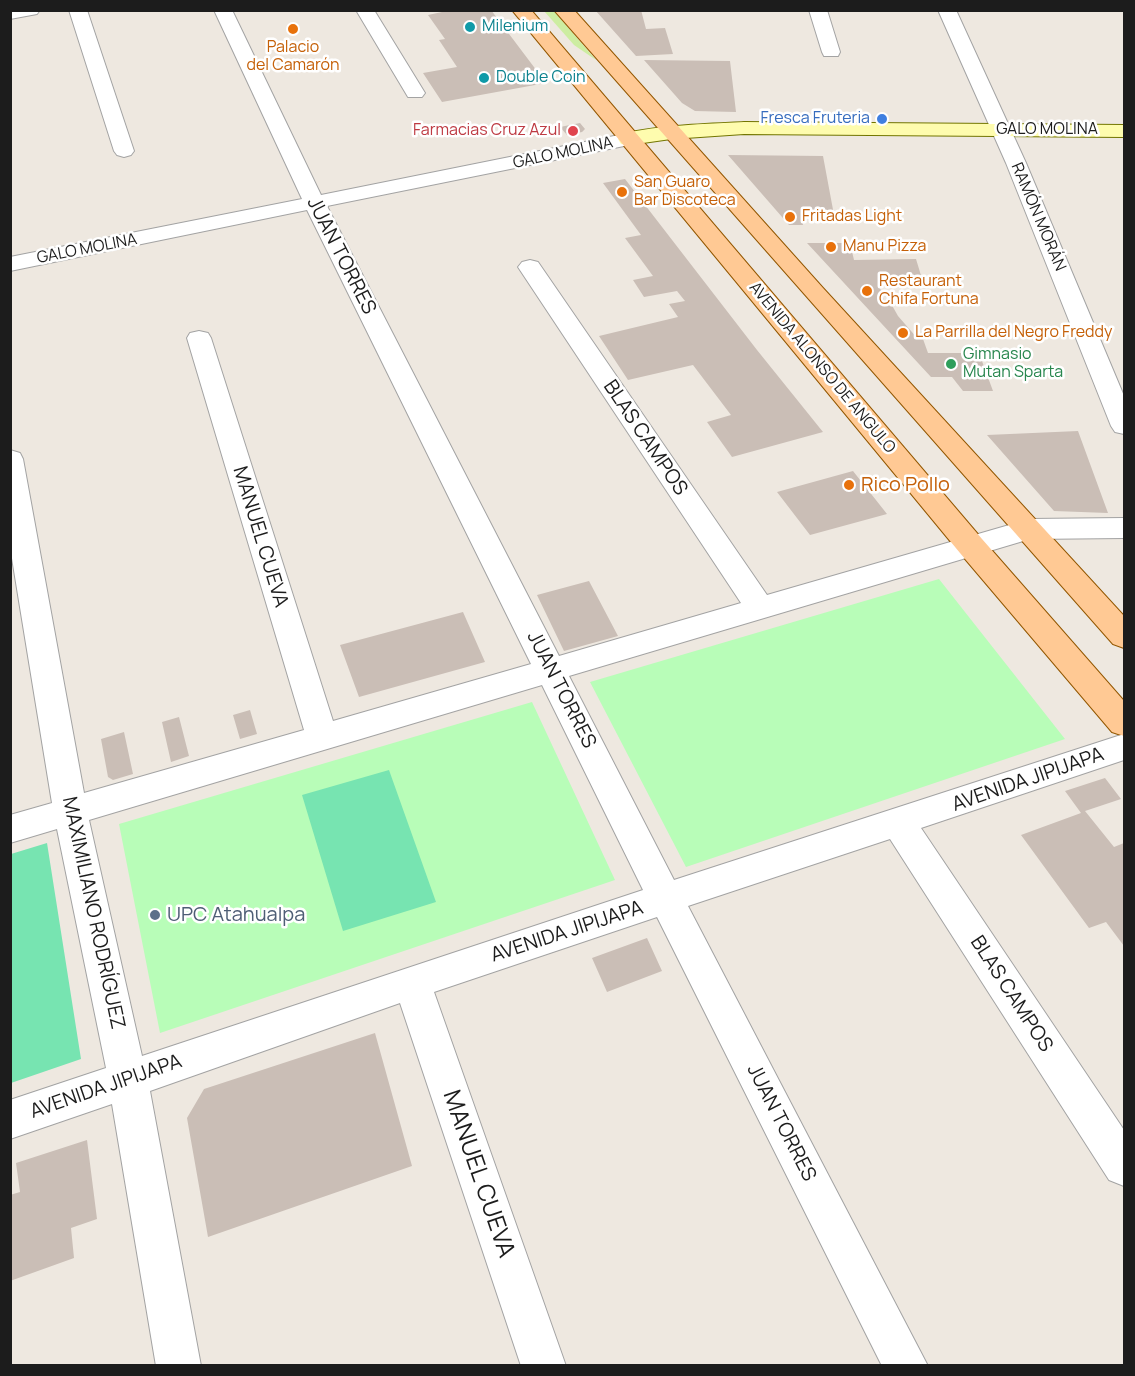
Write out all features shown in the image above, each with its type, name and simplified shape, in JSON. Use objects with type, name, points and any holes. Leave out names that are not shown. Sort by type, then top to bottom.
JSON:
[{"type":"main road","name":"AVENIDA ALONSO DE ANGULO","points":[[521,10],[971,546],[1125,723]]},
{"type":"main road","points":[[563,10],[671,133],[1125,636]]},
{"type":"street","points":[[10,14],[31,10]]},
{"type":"street","points":[[78,10],[124,151]]},
{"type":"street","name":"JUAN TORRES","points":[[223,10],[315,204],[666,899],[906,1365]]},
{"type":"street","points":[[364,10],[415,93]]},
{"type":"street","points":[[818,10],[831,52]]},
{"type":"street","name":"RAMÓN MORÁN","points":[[947,10],[1001,130],[1125,426]]},
{"type":"street","name":"GALO MOLINA","points":[[10,264],[629,139],[671,133],[744,128],[1125,131]]},
{"type":"street","name":"BLAS CAMPOS","points":[[530,267],[760,608]]},
{"type":"street","name":"MANUEL CUEVA","points":[[199,338],[322,736]]},
{"type":"street","name":"MAXIMILIANO RODRÍGUEZ","points":[[10,459],[70,811],[128,1079],[179,1365]]},
{"type":"street","points":[[10,829],[1030,529],[1125,528]]},
{"type":"street","name":"AVENIDA JIPIJAPA","points":[[10,1120],[412,982],[1125,747]]},
{"type":"street","name":"BLAS CAMPOS","points":[[898,823],[1125,1165]]},
{"type":"street","name":"MANUEL CUEVA","points":[[412,982],[544,1365]]},
{"type":"green space","points":[[544,11],[554,11],[596,60],[574,45]]},
{"type":"green space","points":[[939,579],[1065,739],[686,867],[590,682]]},
{"type":"green space","points":[[532,702],[615,880],[160,1033],[119,824]]},
{"type":"green space","points":[[389,770],[436,902],[343,931],[302,795]]},
{"type":"green space","points":[[47,843],[81,1059],[11,1083],[11,854]]},
{"type":"building","points":[[440,10],[491,10],[546,83],[442,102],[423,73],[457,67],[439,40],[445,39],[428,15],[442,12]]},
{"type":"building","points":[[595,10],[641,10],[646,29],[665,28],[673,54],[636,56]]},
{"type":"building","points":[[644,60],[730,61],[736,112],[695,111],[682,103]]},
{"type":"building","name":"Farmacias Cruz Azul","points":[[580,123],[585,129],[582,132],[567,135],[560,127]]},
{"type":"building","points":[[728,155],[823,156],[834,215],[801,214],[803,225],[789,225]]},
{"type":"building","points":[[625,179],[823,432],[732,457],[707,422],[731,415],[693,365],[628,380],[599,336],[678,317],[669,304],[685,301],[677,291],[644,297],[633,280],[653,276],[625,238],[641,235],[603,183]]},
{"type":"building","points":[[807,243],[850,243],[854,260],[916,259],[923,282],[878,282],[884,300],[889,300],[898,316],[918,339],[923,339],[928,353],[979,353],[993,391],[963,391],[952,377],[931,377]]},
{"type":"building","points":[[1078,431],[1108,513],[1054,511],[987,435]]},
{"type":"building","points":[[853,471],[887,514],[810,535],[777,492]]},
{"type":"building","points":[[589,581],[618,636],[564,651],[537,595]]},
{"type":"building","points":[[463,612],[485,662],[359,697],[340,645]]},
{"type":"building","points":[[250,710],[257,734],[240,739],[233,715]]},
{"type":"building","points":[[179,717],[189,756],[171,762],[162,722]]},
{"type":"building","points":[[124,732],[133,774],[113,780],[108,777],[101,739]]},
{"type":"building","points":[[1105,778],[1121,799],[1085,811],[1114,847],[1124,843],[1124,946],[1106,922],[1089,928],[1021,835],[1081,813],[1065,791]]},
{"type":"building","points":[[647,938],[662,971],[607,992],[592,958]]},
{"type":"building","points":[[375,1033],[412,1166],[208,1237],[187,1118],[204,1089]]},
{"type":"building","points":[[87,1140],[97,1219],[71,1228],[74,1258],[10,1281],[10,1195],[20,1192],[16,1163]]},
{"type":"place","name":"Milenium","points":[[470,27]]},
{"type":"place","name":"Palacio del Camarón","points":[[293,29]]},
{"type":"place","name":"Double Coin","points":[[484,78]]},
{"type":"place","name":"Fresca Fruteria","points":[[882,119]]},
{"type":"place","name":"Farmacias Cruz Azul","points":[[573,131]]},
{"type":"place","name":"San Guaro Bar Discoteca","points":[[622,192]]},
{"type":"place","name":"Fritadas Light","points":[[790,217]]},
{"type":"place","name":"Manu Pizza","points":[[831,247]]},
{"type":"place","name":"Restaurant Chifa Fortuna","points":[[867,291]]},
{"type":"place","name":"La Parrilla del Negro Freddy","points":[[903,333]]},
{"type":"place","name":"Gimnasio Mutan Sparta","points":[[951,364]]},
{"type":"place","name":"Rico Pollo","points":[[849,485]]},
{"type":"place","name":"UPC Atahualpa","points":[[155,915]]}]
